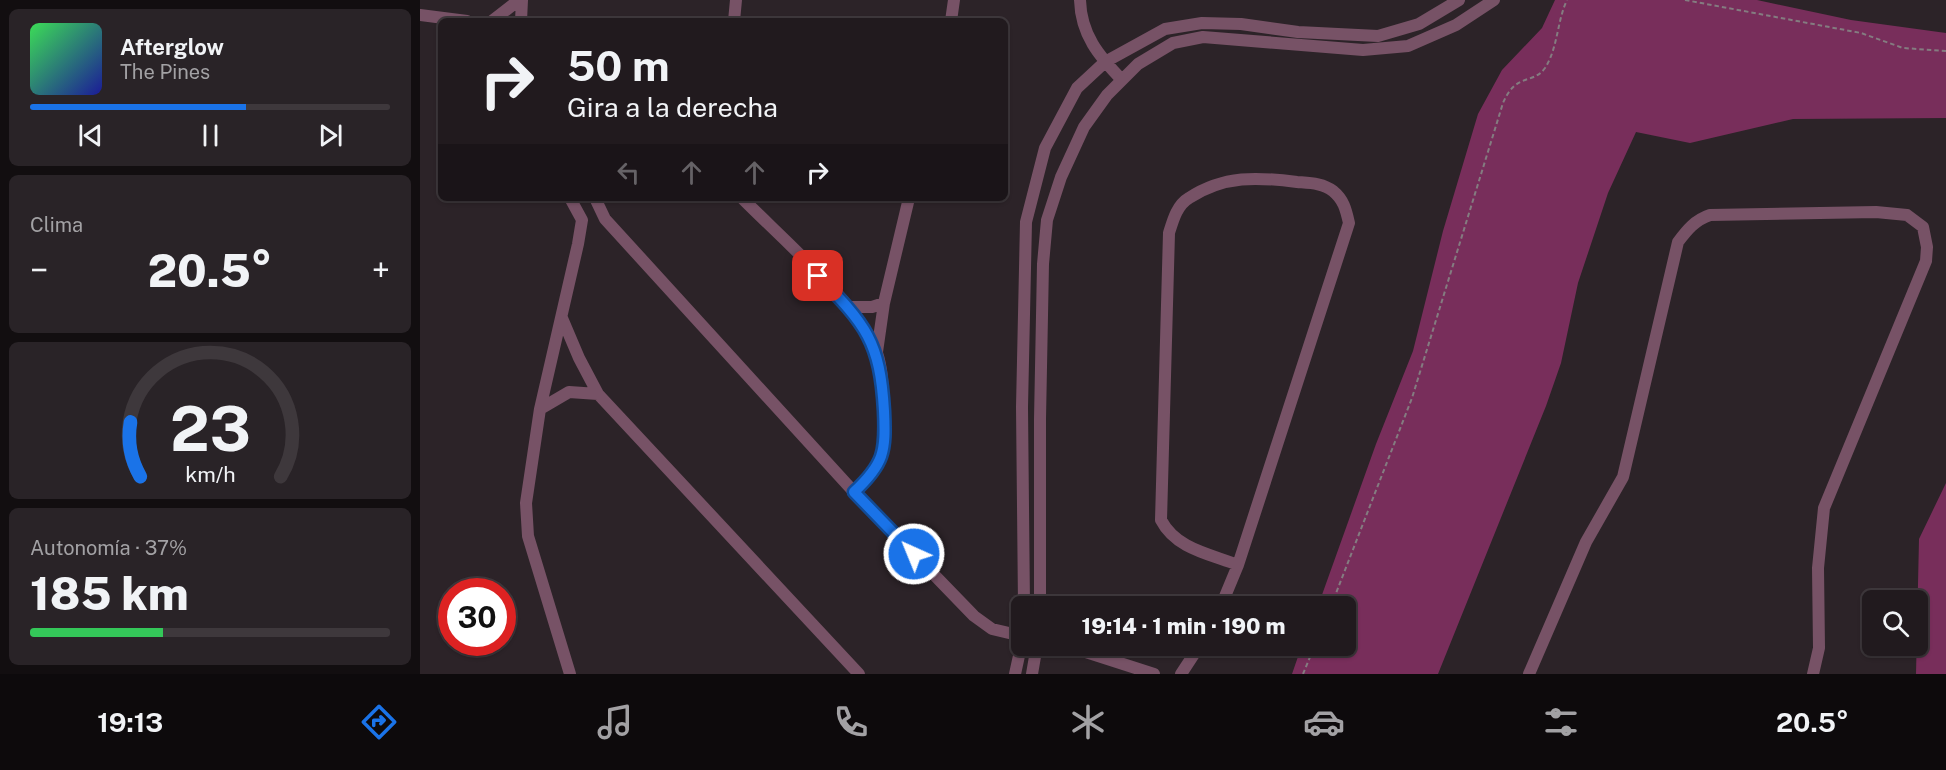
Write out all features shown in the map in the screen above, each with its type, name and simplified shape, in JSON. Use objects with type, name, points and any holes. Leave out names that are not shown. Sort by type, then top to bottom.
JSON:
[{"type":"street","points":[[496,18],[521,0]]},
{"type":"street","points":[[521,0],[521,18]]},
{"type":"street","points":[[734,18],[736,0]]},
{"type":"street","points":[[951,18],[954,0]]},
{"type":"street","points":[[1080,0],[1081,18],[1088,40],[1122,80]]},
{"type":"street","points":[[1024,596],[1022,407],[1026,222],[1045,148],[1077,88],[1105,62],[1166,29],[1202,22],[1241,24],[1298,32],[1378,36],[1419,24],[1459,0]]},
{"type":"street","points":[[1040,596],[1040,395],[1043,264],[1047,220],[1061,177],[1084,127],[1107,95],[1138,64],[1173,43],[1203,37],[1364,50],[1408,46],[1456,25],[1494,0]]},
{"type":"street","points":[[420,15],[444,18]]},
{"type":"street","points":[[1225,596],[1238,565],[1349,223],[1346,206],[1333,191],[1322,185],[1256,176],[1236,179],[1188,198],[1175,213],[1169,233],[1161,520],[1167,532],[1177,542],[1238,565]]},
{"type":"street","points":[[570,674],[528,536],[526,503],[540,409],[582,220],[572,201]]},
{"type":"street","points":[[596,201],[605,219],[854,492],[974,616],[992,630],[1011,634]]},
{"type":"street","points":[[745,201],[849,307],[877,352]]},
{"type":"street","points":[[854,492],[876,472],[883,452],[885,433],[882,380],[877,352],[884,303],[908,201]]},
{"type":"street","points":[[1529,674],[1586,542],[1623,477],[1678,242],[1699,219],[1710,215],[1876,212],[1908,215],[1923,227],[1927,246],[1926,261],[1824,508],[1819,557],[1819,648],[1813,674]]},
{"type":"street","points":[[582,220],[605,219]]},
{"type":"street","points":[[849,307],[872,307],[884,303]]},
{"type":"street","points":[[562,318],[598,394],[859,674]]},
{"type":"street","points":[[540,409],[568,392],[598,394]]},
{"type":"street","points":[[1015,674],[1019,656]]},
{"type":"street","points":[[1032,674],[1035,656]]},
{"type":"street","points":[[1098,656],[1154,674]]},
{"type":"street","points":[[1181,674],[1193,656]]},
{"type":"path","points":[[1335,596],[1412,398],[1503,103],[1510,88],[1520,81],[1543,72],[1550,60],[1567,0]]},
{"type":"path","points":[[1685,0],[1861,33],[1903,48],[1946,51]]},
{"type":"path","points":[[1303,674],[1310,656]]},
{"type":"shaded area","points":[[1555,0],[1757,0],[1851,20],[1946,33],[1946,118],[1793,119],[1690,143],[1636,132],[1608,193],[1578,283],[1561,363],[1546,406],[1438,674],[1292,674],[1298,656],[1356,656],[1356,596],[1322,596],[1376,444],[1413,351],[1443,231],[1478,114],[1502,70],[1542,28]]},
{"type":"shaded area","points":[[1946,483],[1946,674],[1916,674],[1916,656],[1928,656],[1928,590],[1918,590],[1919,539]]},
{"type":"route","points":[[818,276],[859,320],[877,352],[882,380],[885,433],[883,452],[876,472],[854,492],[914,554]]}]
